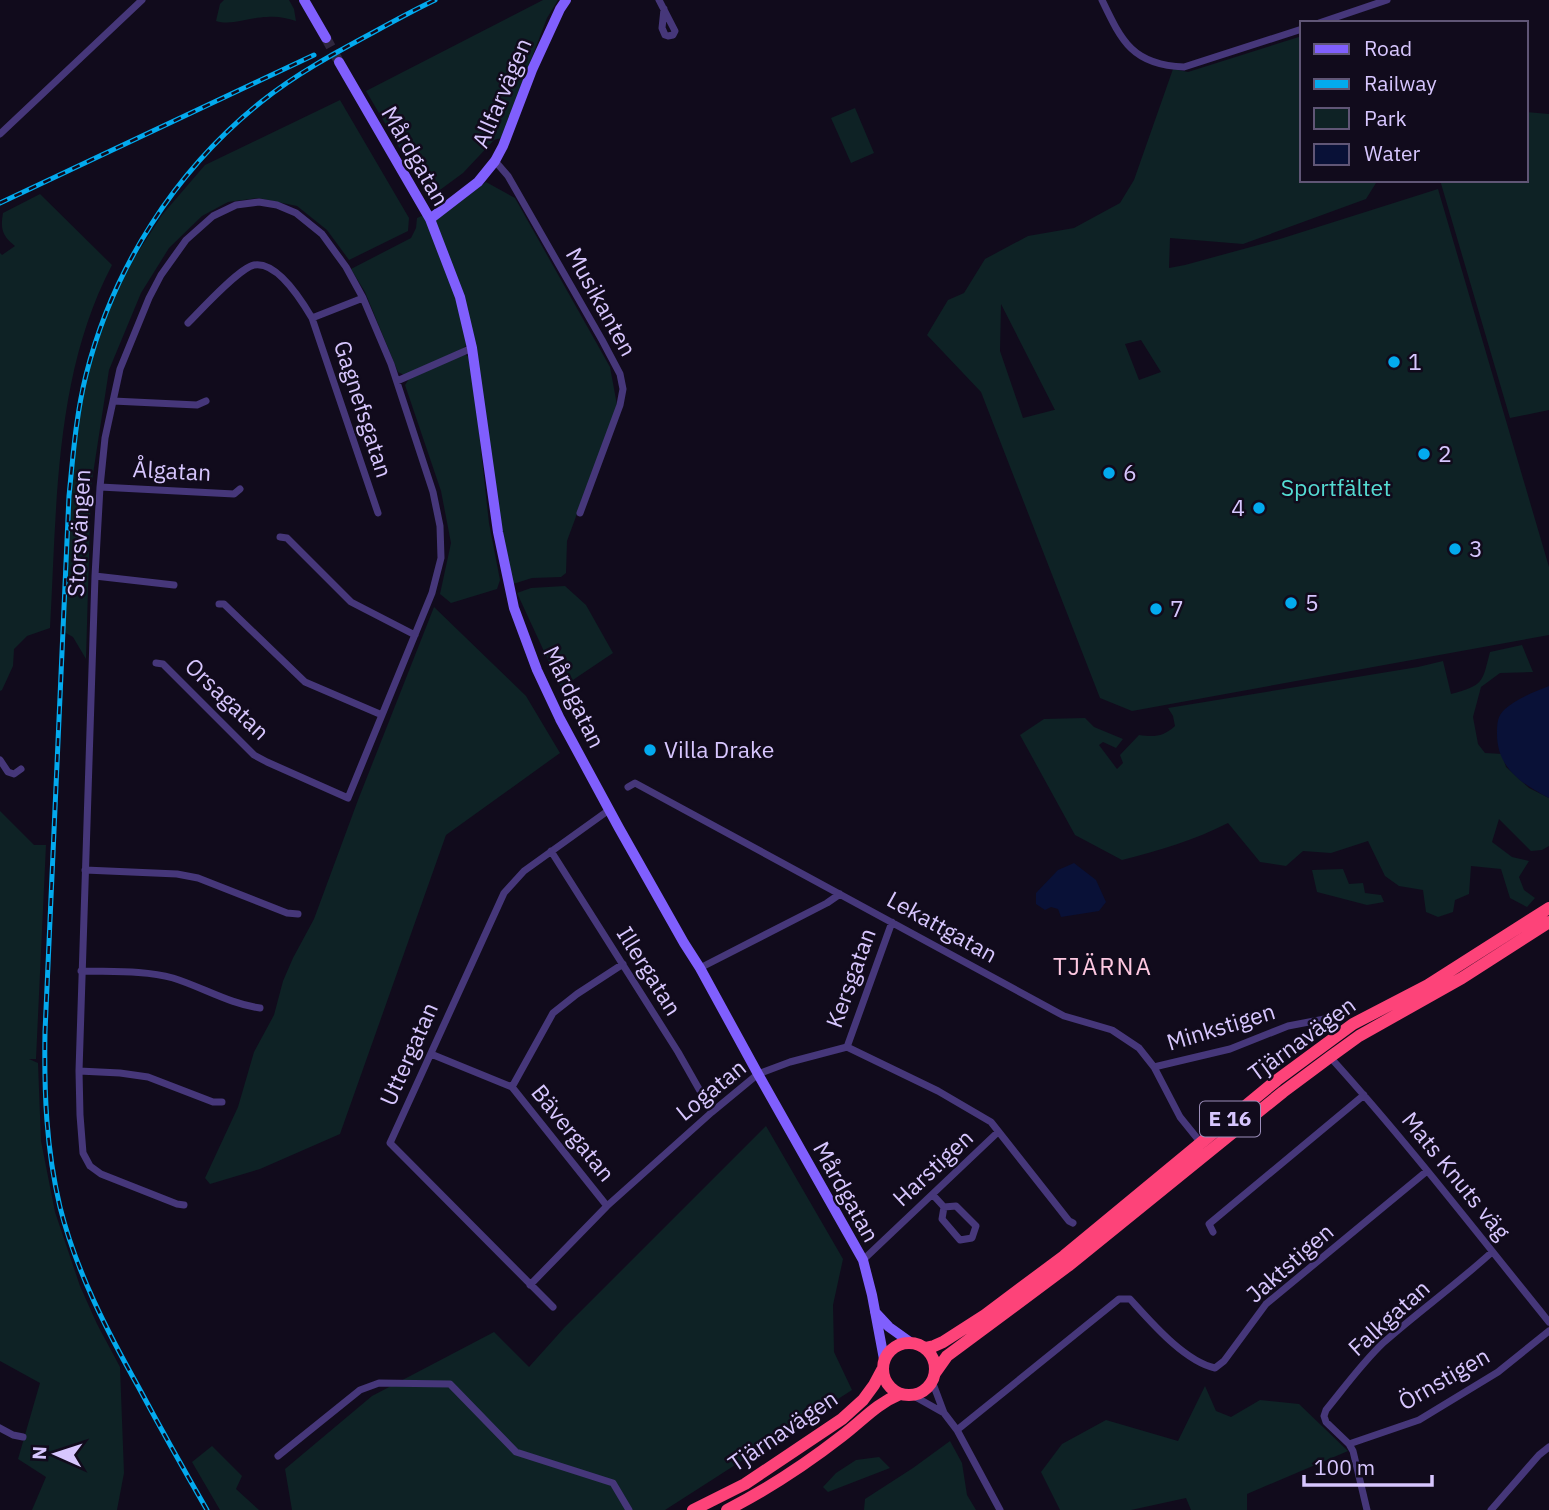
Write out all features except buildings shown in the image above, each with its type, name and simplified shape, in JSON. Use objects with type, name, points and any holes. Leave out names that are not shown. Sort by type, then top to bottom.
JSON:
[{"type":"highway","name":"Tjärnavägen","points":[[925,1348],[943,1342],[995,1308],[1064,1255],[1277,1080],[1353,1024],[1428,985],[1549,908]]},
{"type":"highway","name":"Tjärnavägen","points":[[934,1377],[947,1356],[1068,1266],[1283,1092],[1359,1035],[1462,978],[1549,922]]},
{"type":"highway","points":[[906,1395],[887,1385],[883,1365],[891,1349],[897,1345],[910,1342],[925,1348],[932,1356],[934,1377]]},
{"type":"highway","name":"Tjärnavägen","points":[[694,1510],[745,1484],[842,1419],[863,1400],[883,1365]]},
{"type":"highway","name":"E 16","points":[[906,1395],[924,1391],[934,1377]]},
{"type":"highway","name":"Tjärnavägen","points":[[727,1510],[799,1468],[845,1434],[879,1404],[906,1395]]},
{"type":"street","points":[[0,134],[142,0]]},
{"type":"street","points":[[304,0],[326,38]]},
{"type":"street","name":"Allfarvägen","points":[[430,219],[478,182],[495,161],[532,70],[566,0]]},
{"type":"street","points":[[659,0],[664,9]]},
{"type":"street","points":[[1102,0],[1125,43],[1139,56],[1170,66],[1184,67],[1300,30]]},
{"type":"street","points":[[1325,21],[1387,0]]},
{"type":"street","name":"Mårdgatan","points":[[339,62],[430,219],[460,297],[472,348],[498,532],[514,608],[537,670],[609,810],[863,1260],[875,1311],[883,1365]]},
{"type":"street","name":"Musikanten","points":[[495,161],[508,176],[620,374],[623,389],[620,405],[580,513]]},
{"type":"street","name":"Storsvängen","points":[[184,1205],[101,1174],[90,1166],[83,1153],[79,1071],[81,971],[95,576],[105,438],[120,369],[161,275],[186,240],[213,216],[236,205],[259,202],[296,212],[322,234],[346,267],[363,298],[397,381],[433,492],[440,526],[441,558],[432,593],[348,798]]},
{"type":"street","name":"Gagnefsgatan","points":[[188,323],[241,272],[254,265],[268,267],[274,271],[300,297],[312,318],[366,495],[378,513]]},
{"type":"street","name":"Gagnefsgatan","points":[[312,318],[363,298]]},
{"type":"street","points":[[397,381],[472,348]]},
{"type":"street","points":[[113,401],[197,405],[206,401]]},
{"type":"street","name":"Ålgatan","points":[[100,487],[234,494],[240,489]]},
{"type":"street","points":[[280,537],[287,538],[351,601],[415,635]]},
{"type":"street","points":[[95,576],[174,584]]},
{"type":"street","points":[[219,604],[224,604],[305,682],[382,716]]},
{"type":"street","name":"Orsagatan","points":[[156,663],[163,664],[254,754],[348,798]]},
{"type":"street","points":[[0,760],[8,772],[15,774],[21,769]]},
{"type":"street","name":"Lekattgatan","points":[[628,787],[635,783],[1064,1016],[1112,1030],[1139,1048],[1154,1067],[1180,1117],[1200,1143]]},
{"type":"street","name":"Uttergatan","points":[[553,1307],[390,1143],[504,893],[524,871],[609,810]]},
{"type":"street","name":"Illergatan","points":[[551,851],[678,1052],[712,1112]]},
{"type":"street","points":[[85,870],[177,874],[198,878],[287,913],[298,914]]},
{"type":"street","points":[[700,968],[827,903],[839,894]]},
{"type":"street","name":"Kersgatan","points":[[847,1047],[892,922]]},
{"type":"street","points":[[512,1087],[553,1013],[623,964]]},
{"type":"street","points":[[81,971],[146,973],[169,977],[246,1006],[260,1008]]},
{"type":"street","name":"Minkstigen","points":[[1154,1067],[1230,1049],[1288,1026],[1340,1016]]},
{"type":"street","points":[[847,1047],[939,1091],[990,1122],[1073,1223]]},
{"type":"street","name":"Logatan","points":[[530,1285],[607,1206],[758,1074],[790,1062],[847,1047]]},
{"type":"street","name":"Bävergatan","points":[[432,1054],[512,1087],[607,1206]]},
{"type":"street","name":"Mats Knuts väg","points":[[1330,1057],[1427,1171],[1549,1322]]},
{"type":"street","points":[[79,1071],[148,1077],[213,1102],[222,1102]]},
{"type":"street","points":[[1213,1232],[1209,1224],[1364,1095]]},
{"type":"street","name":"Harstigen","points":[[863,1260],[998,1132]]},
{"type":"street","name":"Jaktstigen","points":[[957,1430],[1119,1299],[1130,1299],[1162,1335],[1204,1365],[1215,1368],[1224,1362],[1266,1304],[1427,1171]]},
{"type":"street","points":[[933,1195],[944,1207]]},
{"type":"street","points":[[956,1206],[976,1226],[972,1238],[960,1240],[942,1219],[944,1207],[956,1206]]},
{"type":"street","name":"Falkgatan","points":[[1349,1444],[1326,1422],[1326,1410],[1383,1343],[1492,1252]]},
{"type":"street","points":[[875,1311],[889,1327],[910,1342]]},
{"type":"street","name":"Örnstigen","points":[[1349,1444],[1419,1420],[1498,1372],[1549,1331]]},
{"type":"street","points":[[934,1377],[944,1413],[957,1430],[1000,1510]]},
{"type":"street","points":[[278,1455],[360,1391],[379,1383],[450,1384],[516,1452],[613,1483],[629,1510]]},
{"type":"street","points":[[906,1395],[944,1413]]},
{"type":"street","points":[[0,1428],[23,1437]]},
{"type":"street","points":[[1349,1444],[1367,1510]]},
{"type":"street","points":[[1491,1510],[1549,1447]]},
{"type":"green space","points":[[224,0],[289,0],[296,21],[261,17],[216,21],[220,4]]},
{"type":"green space","points":[[543,0],[558,0],[547,18],[501,138],[494,140],[463,173],[429,198],[366,91]]},
{"type":"green space","name":"Sportfältet","points":[[1300,37],[1300,182],[1376,183],[1366,199],[1243,244],[1170,238],[1169,268],[1280,239],[1438,189],[1549,567],[1549,635],[1132,711],[1100,698],[981,392],[927,335],[948,300],[964,293],[985,259],[1028,236],[1074,228],[1120,203],[1134,180],[1173,69],[1188,72]],"holes":[[[1001,304],[1055,410],[1023,418],[1000,351]],[[1141,340],[1161,372],[1139,380],[1125,344]]]},
{"type":"green space","points":[[340,100],[409,218],[408,231],[349,260],[327,230],[297,206],[258,198],[228,202],[202,216],[169,248],[141,293],[109,370],[91,487],[86,659],[73,637],[64,632],[72,450],[87,366],[118,283],[162,215],[205,165]]},
{"type":"green space","points":[[855,108],[874,153],[851,163],[831,118]]},
{"type":"green space","points":[[1528,112],[1549,114],[1549,410],[1510,418],[1441,182],[1528,182]]},
{"type":"green space","points":[[486,182],[515,198],[610,367],[617,405],[567,541],[566,573],[561,577],[532,578],[513,584],[501,522],[476,349],[435,221]]},
{"type":"green space","points":[[40,194],[112,265],[93,307],[69,396],[57,489],[50,628],[27,636],[14,649],[13,666],[0,691],[0,253],[2,255],[15,246],[3,232],[2,219],[3,213]]},
{"type":"green space","points":[[424,215],[457,296],[468,344],[404,375],[398,372],[365,292],[351,269],[411,238],[417,218]]},
{"type":"green space","points":[[465,354],[471,359],[489,523],[500,580],[497,589],[451,603],[440,594],[451,543],[441,491],[405,385],[409,379]]},
{"type":"green space","points":[[565,586],[586,605],[613,653],[561,688],[517,593],[531,588]]},
{"type":"green space","points":[[434,607],[526,696],[560,753],[446,835],[340,1134],[260,1169],[210,1184],[205,1178],[238,1107],[254,1052],[274,1015],[283,981],[314,919]]},
{"type":"green space","points":[[1522,645],[1533,672],[1500,673],[1481,687],[1473,717],[1478,744],[1485,753],[1502,754],[1506,767],[1529,788],[1549,798],[1549,846],[1531,851],[1499,819],[1492,842],[1512,857],[1529,861],[1519,877],[1524,890],[1535,898],[1527,907],[1510,898],[1501,869],[1471,866],[1469,894],[1455,900],[1453,912],[1438,917],[1426,912],[1423,890],[1399,886],[1385,876],[1368,841],[1331,853],[1303,851],[1286,866],[1260,862],[1228,823],[1203,835],[1122,860],[1075,835],[1020,735],[1044,719],[1085,718],[1094,727],[1123,739],[1116,748],[1103,742],[1099,745],[1117,769],[1123,763],[1120,755],[1139,735],[1158,735],[1175,726],[1168,708],[1443,661],[1451,694],[1470,688],[1480,681],[1490,652]]},
{"type":"green space","points":[[0,811],[34,845],[46,845],[36,1059],[29,1059],[38,1063],[41,1141],[55,1212],[80,1286],[120,1367],[124,1473],[117,1510],[32,1510],[46,1477],[18,1459],[40,1383],[0,1361]]},
{"type":"green space","points":[[1343,869],[1349,884],[1363,883],[1365,893],[1381,895],[1384,902],[1367,905],[1317,892],[1312,870]]},
{"type":"green space","points":[[766,1126],[843,1259],[833,1305],[834,1352],[852,1390],[665,1510],[292,1510],[285,1469],[372,1396],[494,1332],[529,1367],[564,1328]]},
{"type":"green space","points":[[1205,1386],[1216,1411],[1231,1417],[1260,1400],[1299,1404],[1348,1451],[1247,1494],[1247,1510],[1191,1510],[1186,1498],[1131,1510],[1060,1510],[1041,1472],[1062,1444],[1106,1420],[1178,1441]]},
{"type":"green space","points":[[950,1441],[962,1463],[967,1495],[976,1510],[864,1510],[865,1499]]},
{"type":"green space","points":[[212,1446],[242,1476],[236,1489],[259,1510],[220,1510],[192,1462]]},
{"type":"green space","points":[[879,1457],[890,1468],[828,1492],[823,1487],[836,1473],[856,1460]]},
{"type":"water","points":[[1549,686],[1549,798],[1521,781],[1506,765],[1498,746],[1497,724],[1505,709]]},
{"type":"water","points":[[1074,863],[1096,880],[1106,902],[1099,911],[1061,917],[1058,909],[1051,907],[1045,910],[1036,904],[1036,893],[1058,870]]},
{"type":"tunnel","points":[[326,38],[339,62]]},
{"type":"railway","points":[[207,1510],[115,1345],[84,1277],[60,1207],[49,1142],[45,1032],[69,496],[77,420],[86,375],[113,297],[151,224],[201,159],[230,129],[288,82],[435,0]]},
{"type":"railway","points":[[0,203],[314,55]]},
{"type":"place","name":"1","points":[[1394,362]]},
{"type":"place","name":"2","points":[[1424,454]]},
{"type":"place","name":"6","points":[[1109,473]]},
{"type":"place","name":"4","points":[[1259,508]]},
{"type":"place","name":"3","points":[[1455,549]]},
{"type":"place","name":"5","points":[[1291,603]]},
{"type":"place","name":"7","points":[[1156,609]]},
{"type":"place","name":"Villa Drake","points":[[650,750]]},
{"type":"district","name":"TJÄRNA","points":[[1103,967]]}]
